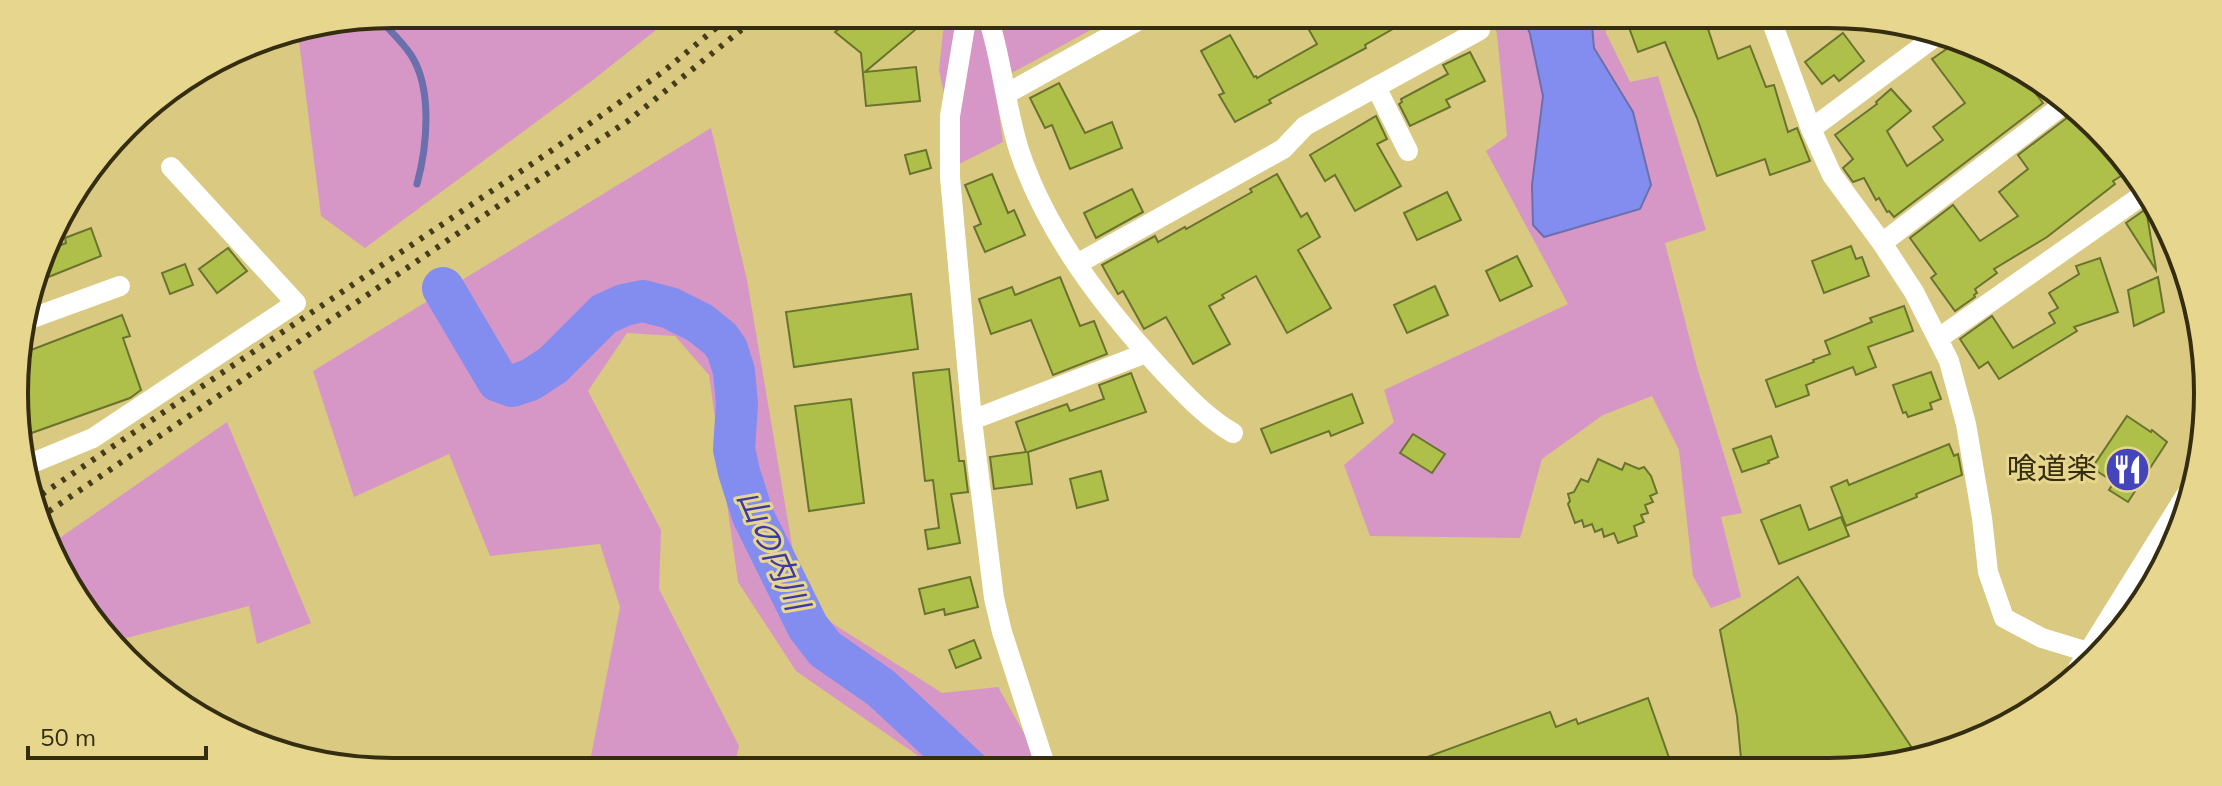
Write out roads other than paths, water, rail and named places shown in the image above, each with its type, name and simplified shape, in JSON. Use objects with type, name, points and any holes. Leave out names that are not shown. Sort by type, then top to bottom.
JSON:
[{"type":"highway","points":[[2135,591],[2147,571]]},
{"type":"street","points":[[965,28],[950,116],[950,177],[972,420],[994,598],[1043,758]]},
{"type":"street","points":[[990,28],[1019,150],[1041,203],[1077,264],[1146,353],[1181,391],[1217,424],[1233,433]]},
{"type":"street","points":[[1006,94],[1125,28]]},
{"type":"street","points":[[1774,28],[1811,129],[1832,175],[1914,292],[1949,361],[1966,424],[1988,572],[2004,618],[2082,655]]},
{"type":"street","points":[[1077,264],[1283,149],[1305,126],[1480,30]]},
{"type":"street","points":[[1811,129],[1928,42]]},
{"type":"street","points":[[1376,87],[1408,151]]},
{"type":"street","points":[[1882,243],[2058,109]]},
{"type":"street","points":[[35,462],[93,438],[296,303],[171,167]]},
{"type":"street","points":[[1939,338],[2137,199]]},
{"type":"street","points":[[36,317],[120,286]]},
{"type":"street","points":[[972,420],[1146,353]]},
{"type":"water","points":[[1528,28],[1592,28],[1594,48],[1633,112],[1651,185],[1640,209],[1544,237],[1533,225],[1532,185],[1543,96]]},
{"type":"waterway","points":[[388,28],[411,55],[423,84],[425,136],[417,184]]},
{"type":"waterway","name":"山の内川","points":[[443,288],[498,381],[512,386],[530,380],[553,365],[604,314],[624,305],[643,301],[670,308],[700,323],[720,339],[727,349],[734,371],[737,404],[734,449],[739,472],[753,516],[808,627],[825,649],[881,688],[956,758]]},
{"type":"railway","points":[[42,494],[548,153],[664,71],[716,28]]},
{"type":"railway","points":[[48,512],[628,121],[744,28]]},
{"type":"place","name":"喰道楽","points":[[2128,469]]}]
